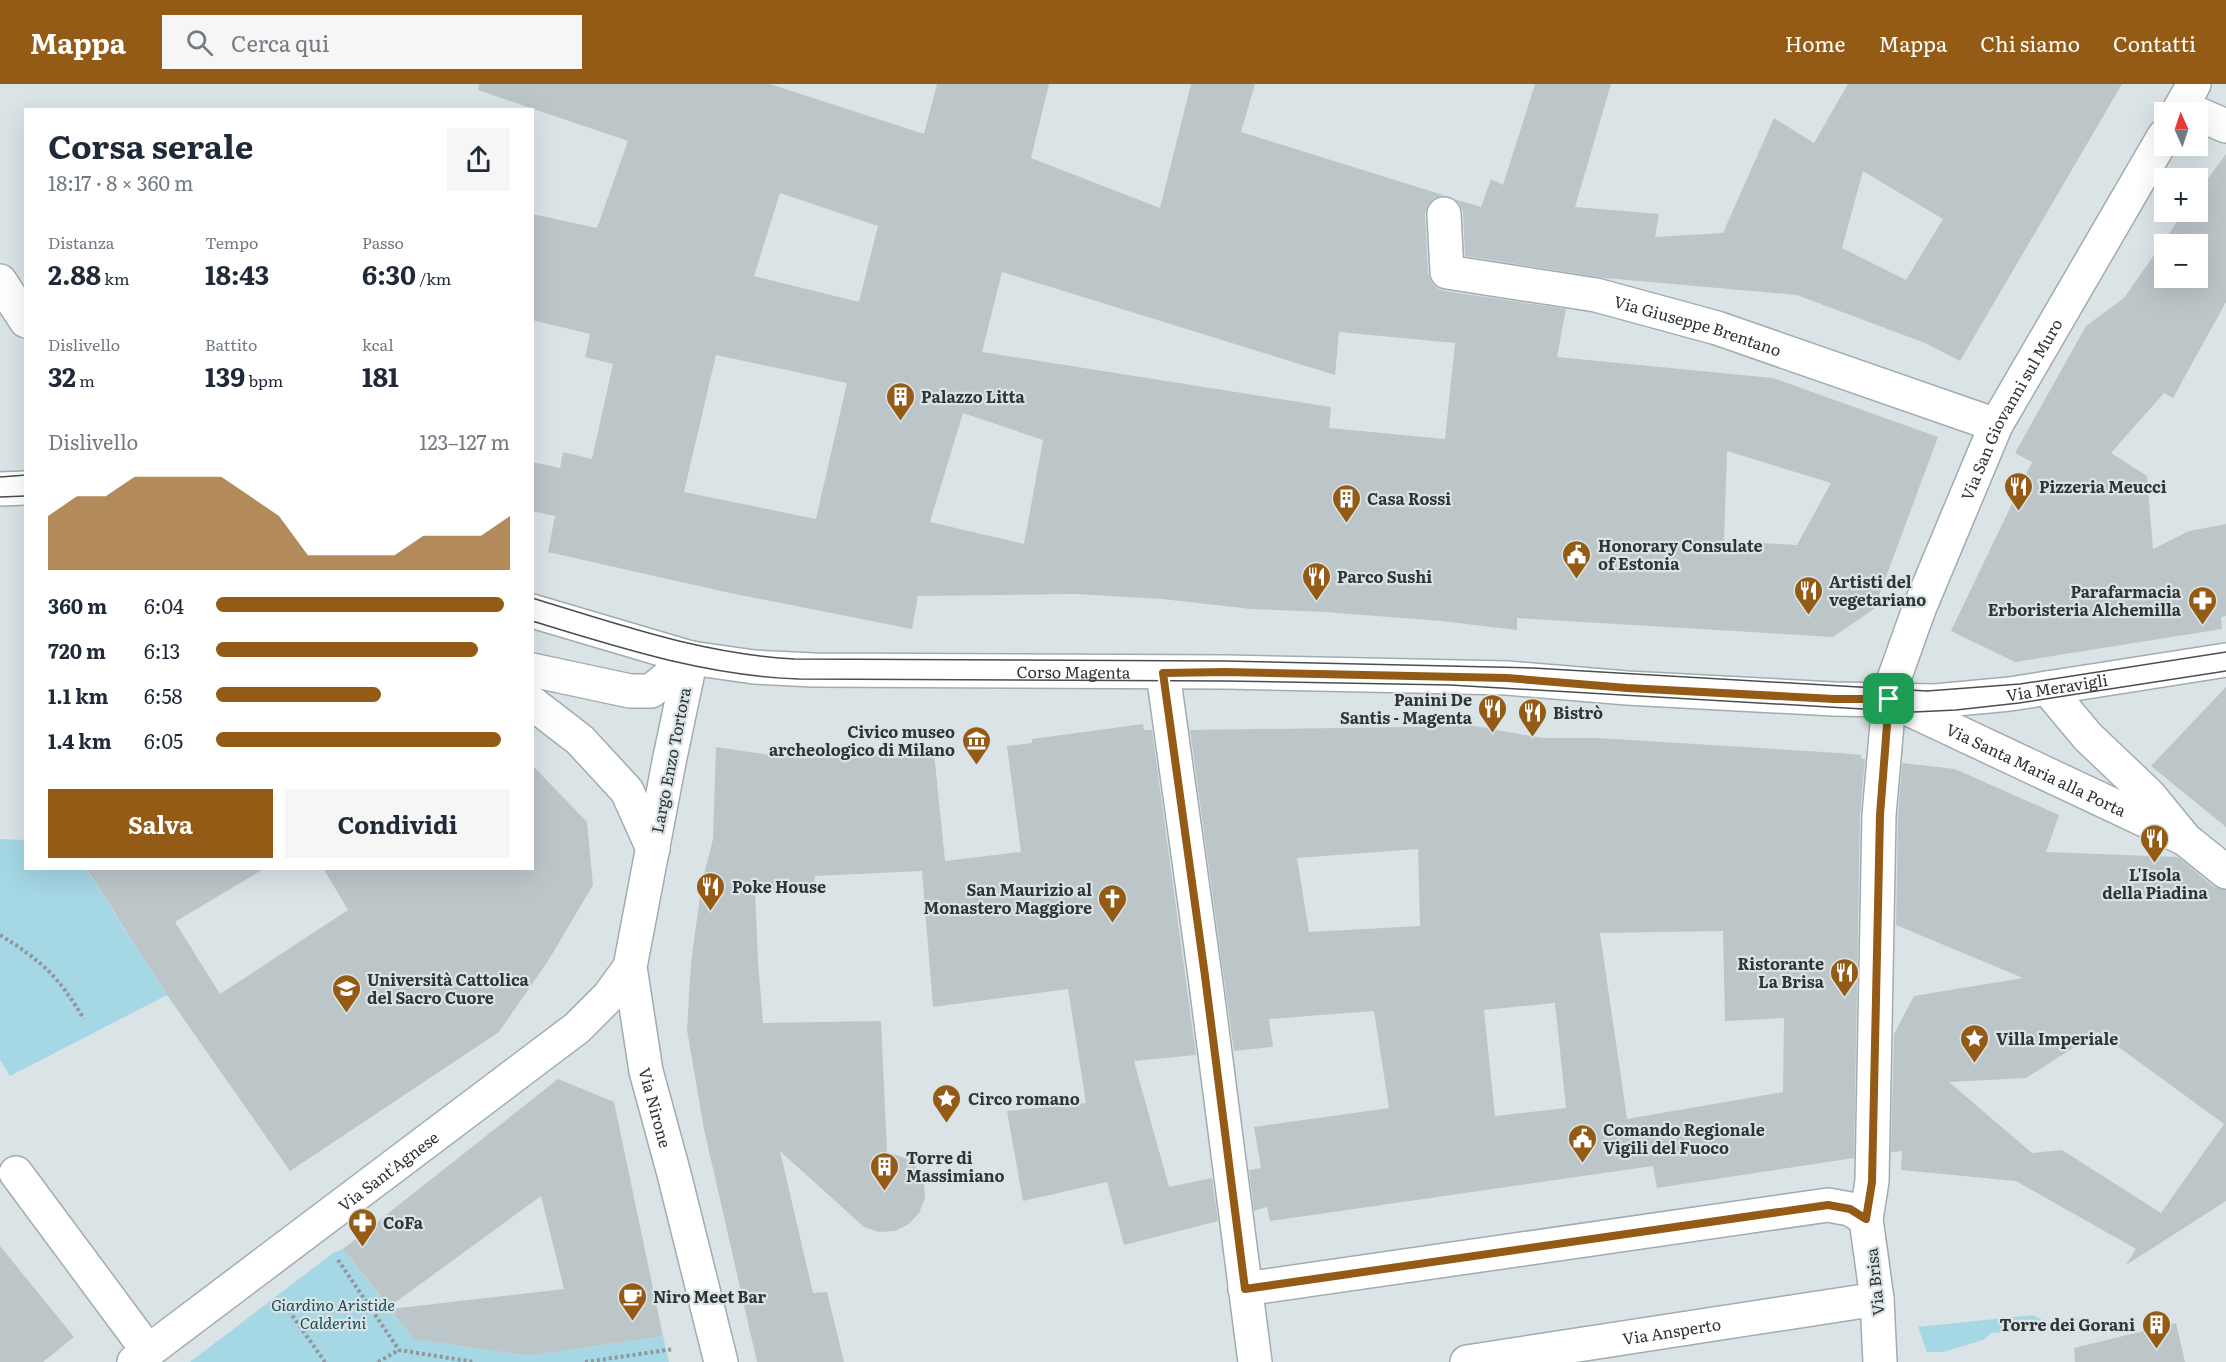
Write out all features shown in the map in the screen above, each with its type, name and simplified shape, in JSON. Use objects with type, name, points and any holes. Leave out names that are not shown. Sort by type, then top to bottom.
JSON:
[{"type":"street","points":[[2208,116],[2226,126]]},
{"type":"street","name":"Via San Giovanni sul Muro","points":[[1889,699],[1900,656],[1996,425],[2154,153]]},
{"type":"street","name":"Via Giuseppe Brentano","points":[[1444,214],[1447,272],[1596,295],[1717,328],[1996,425]]},
{"type":"street","points":[[0,281],[24,318]]},
{"type":"street","points":[[0,489],[24,488]]},
{"type":"street","name":"Corso Magenta","points":[[534,612],[691,658],[754,667],[814,670],[1225,672],[1507,678],[1627,688],[1834,699],[1889,699]]},
{"type":"street","points":[[534,670],[630,691],[651,691],[691,658]]},
{"type":"street","name":"Largo Enzo Tortora","points":[[653,849],[691,658]]},
{"type":"street","name":"Via Meravigli","points":[[1889,699],[1935,700],[2010,694],[2226,660]]},
{"type":"street","points":[[1163,673],[1204,964],[1255,1362]]},
{"type":"street","name":"Via Santa Maria alla Porta","points":[[2047,688],[2088,737],[2149,795],[2186,839],[2226,872]]},
{"type":"street","name":"Via Brisa","points":[[1880,1362],[1877,1299],[1866,1219],[1872,1182],[1880,815],[1889,699]]},
{"type":"street","name":"Via Santa Maria alla Porta","points":[[1889,699],[2186,839]]},
{"type":"street","name":"Largo Enzo Tortora","points":[[534,705],[580,740],[627,791],[653,849]]},
{"type":"street","name":"Via Nirone","points":[[653,849],[630,967],[646,1071],[721,1362]]},
{"type":"street","name":"Via Sant'Agnese","points":[[141,1357],[576,1028],[609,996],[630,967]]},
{"type":"street","points":[[16,1173],[141,1357]]},
{"type":"street","points":[[1245,1289],[1828,1205],[1850,1209],[1866,1219]]},
{"type":"street","name":"Via Ansperto","points":[[1467,1362],[1877,1299]]},
{"type":"path","points":[[0,934],[30,953],[56,977],[84,1019]]},
{"type":"path","points":[[333,1253],[399,1350]]},
{"type":"path","points":[[277,1294],[325,1362]]},
{"type":"path","points":[[585,1362],[674,1349]]},
{"type":"path","points":[[378,1362],[399,1350],[474,1362]]},
{"type":"green space","points":[[0,839],[24,840],[24,870],[87,870],[167,995],[10,1076],[0,1060]]},
{"type":"green space","name":"Giardino Aristide Calderini","points":[[343,1249],[413,1339],[529,1356],[663,1336],[669,1362],[190,1362],[333,1253]]},
{"type":"green space","points":[[2033,1315],[2055,1327],[1992,1333],[1983,1340],[1943,1352],[1927,1352],[1918,1327]]},
{"type":"building","points":[[479,84],[770,84],[924,134],[937,84],[1049,84],[1031,158],[1160,208],[1191,84],[1255,84],[1241,132],[1443,195],[1433,199],[1425,214],[1428,273],[1431,282],[1444,291],[1566,309],[1557,357],[1773,378],[1938,437],[1874,609],[1833,637],[1517,618],[1517,630],[1441,621],[1251,609],[1162,599],[1076,594],[918,596],[912,629],[730,593],[548,552],[555,516],[534,511],[534,462],[560,468],[563,452],[592,459],[613,364],[585,357],[590,334],[534,320],[534,214],[597,228],[628,141],[478,90]],"holes":[[[780,193],[878,226],[859,302],[754,276]],[[1002,272],[1335,375],[1339,332],[1455,343],[1445,439],[1329,428],[1331,407],[982,352]],[[716,355],[847,383],[816,519],[684,492]],[[963,413],[1043,440],[1024,544],[930,522]],[[1727,451],[1831,483],[1797,545],[1724,541]]]},
{"type":"building","points":[[1535,84],[1611,84],[1575,207],[1659,214],[1655,237],[1723,233],[1774,118],[1814,143],[1848,84],[2122,84],[1960,361],[1925,343],[1797,295],[1605,278],[1465,256],[1463,212],[1460,204],[1454,199],[1481,207],[1491,179],[1503,185]],"holes":[[[1863,171],[1943,219],[1906,280],[1842,248]]]},
{"type":"building","points":[[2226,154],[2226,302],[2173,398],[2164,393],[2111,453],[2147,476],[2153,549],[2189,531],[2226,524],[2226,616],[2221,617],[2222,629],[2015,662],[1951,631],[2032,462],[2015,453],[2086,326],[2124,298],[2154,255],[2154,288],[2208,288],[2208,234],[2169,234],[2177,222],[2208,222],[2208,178]]},
{"type":"building","points":[[2226,687],[2226,827],[2151,766]]},
{"type":"building","points":[[1143,724],[1144,730],[1152,730],[1196,1055],[1134,1061],[1169,1187],[1212,1178],[1218,1221],[1124,1245],[1107,1182],[1023,1201],[1007,1111],[1086,1103],[1068,989],[933,1007],[922,871],[815,876],[813,891],[755,889],[763,1023],[881,1021],[887,1152],[905,1158],[917,1168],[924,1182],[925,1198],[919,1213],[909,1224],[895,1231],[879,1232],[864,1227],[780,1151],[813,1293],[827,1292],[844,1362],[757,1362],[704,1129],[687,1030],[691,963],[702,882],[713,839],[716,747],[775,756],[934,753],[945,861],[1021,852],[1007,746],[1032,743],[1032,739]]},
{"type":"building","points":[[1475,726],[1542,738],[1598,738],[1861,755],[1861,758],[1865,759],[1860,815],[1854,1158],[1657,1188],[1653,1166],[1270,1221],[1267,1207],[1254,1211],[1249,1170],[1261,1168],[1254,1127],[1389,1108],[1374,1011],[1269,1019],[1273,1047],[1234,1051],[1190,730]],"holes":[[[1418,849],[1420,926],[1309,932],[1297,858]],[[1723,931],[1725,1021],[1784,1018],[1783,1092],[1627,1119],[1600,933]],[[1555,1003],[1566,1108],[1495,1116],[1484,1010]]]},
{"type":"building","points":[[1902,763],[1955,769],[2059,815],[2046,852],[2178,857],[2214,887],[2226,890],[2226,1201],[2126,1265],[2136,1249],[2016,1181],[1901,1170],[1902,1151],[1891,1152],[1894,1034],[1914,996],[2023,978],[1896,925],[1898,816]],"holes":[[[2098,1032],[2224,1124],[2161,1213],[2062,1150],[2032,1153],[1949,1082],[2026,1078]]]},
{"type":"building","name":"Università Cattolica del Sacro Cuore","points":[[534,767],[587,822],[593,885],[548,961],[499,1032],[290,1171],[167,995],[87,870],[262,870],[175,922],[220,994],[348,910],[324,870],[534,870]]},
{"type":"building","points":[[558,1079],[614,1102],[663,1336],[529,1356],[413,1339],[390,1309],[564,1289],[541,1196],[389,1307],[343,1249]]},
{"type":"building","points":[[0,1246],[74,1337],[43,1362],[0,1362]]},
{"type":"building","points":[[2176,1323],[2185,1362],[2075,1362],[2074,1348]]},
{"type":"tram line","points":[[0,477],[24,475]]},
{"type":"tram line","points":[[0,497],[24,496]]},
{"type":"tram line","points":[[534,599],[694,645],[795,659],[1225,661],[1533,668],[1927,691],[2020,684],[2226,652]]},
{"type":"tram line","points":[[534,622],[664,659],[765,677],[1450,685],[1914,712],[2019,703],[2226,671]]},
{"type":"place","name":"Palazzo Litta","points":[[900,422]]},
{"type":"place","name":"Pizzeria Meucci","points":[[2018,512]]},
{"type":"place","name":"Casa Rossi","points":[[1346,524]]},
{"type":"place","name":"Honorary Consulate of Estonia","points":[[1577,580]]},
{"type":"place","name":"Parco Sushi","points":[[1316,602]]},
{"type":"place","name":"Artisti del vegetariano","points":[[1808,616]]},
{"type":"place","name":"Parafarmacia Erboristeria Alchemilla","points":[[2202,626]]},
{"type":"place","name":"Panini De Santis - Magenta","points":[[1493,734]]},
{"type":"place","name":"Bistrò","points":[[1532,738]]},
{"type":"place","name":"Civico museo archeologico di Milano","points":[[976,766]]},
{"type":"place","name":"L'Isola della Piadina","points":[[2155,864]]},
{"type":"place","name":"Poke House","points":[[711,912]]},
{"type":"place","name":"San Maurizio al Monastero Maggiore","points":[[1113,924]]},
{"type":"place","name":"Ristorante La Brisa","points":[[1845,998]]},
{"type":"place","name":"Università Cattolica del Sacro Cuore","points":[[346,1014]]},
{"type":"place","name":"Villa Imperiale","points":[[1975,1064]]},
{"type":"place","name":"Circo romano","points":[[947,1124]]},
{"type":"place","name":"Comando Regionale Vigili del Fuoco","points":[[1582,1164]]},
{"type":"place","name":"Torre di Massimiano","points":[[885,1192]]},
{"type":"place","name":"CoFa","points":[[362,1248]]},
{"type":"place","name":"Niro Meet Bar","points":[[632,1322]]},
{"type":"place","name":"Torre dei Gorani","points":[[2156,1350]]},
{"type":"route","points":[[1225,672],[1507,678],[1627,688],[1834,699],[1889,699],[1880,815],[1872,1182],[1866,1219],[1850,1209],[1828,1205],[1245,1289],[1171,718],[1163,673],[1225,672]]}]
